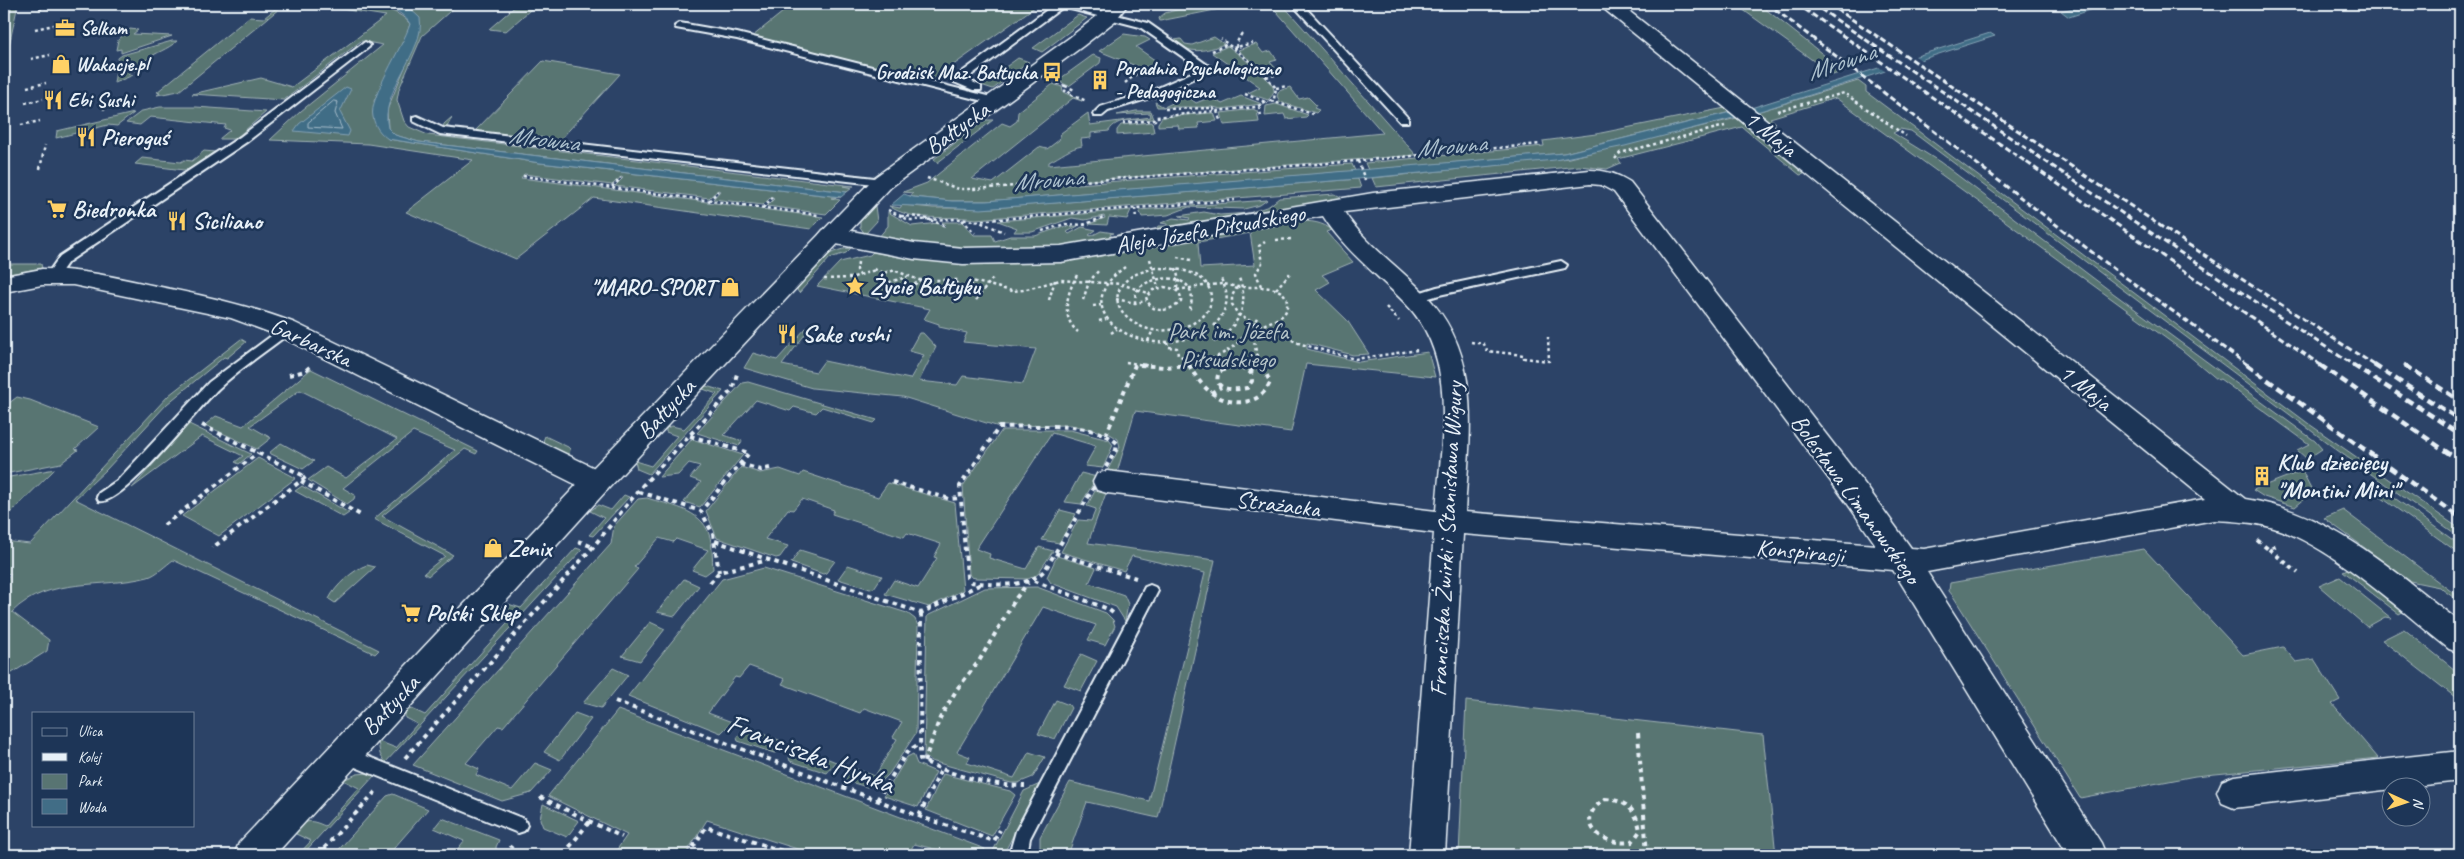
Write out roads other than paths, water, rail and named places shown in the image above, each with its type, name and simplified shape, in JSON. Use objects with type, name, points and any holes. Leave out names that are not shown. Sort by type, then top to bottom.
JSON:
[{"type":"street","name":"1 Maja","points":[[1608,4],[1747,113],[2236,508],[2280,517],[2318,533],[2341,548],[2460,640]]},
{"type":"street","name":"Bałtycka","points":[[252,855],[597,482],[827,225],[883,195],[999,98],[1113,10]]},
{"type":"street","name":"Aleja Józefa Piłsudskiego","points":[[827,225],[914,250],[963,256],[1061,254],[1413,194],[1601,169]]},
{"type":"street","name":"Bolesława Limanowskiego","points":[[1601,169],[1606,178],[1622,187],[1857,494],[1902,559],[2088,855]]},
{"type":"street","name":"Franciszka Żwirki i Stanisława Wigury","points":[[1330,208],[1335,217],[1369,256],[1410,309],[1443,338],[1455,376],[1457,400],[1428,855]]},
{"type":"street","name":"Garbarska","points":[[4,284],[52,276],[73,277],[233,310],[253,316],[286,329],[597,482]]},
{"type":"street","name":"Strażacka","points":[[1107,482],[1416,521],[1450,522]]},
{"type":"street","name":"Konspiracji","points":[[1450,522],[1924,561],[2196,512],[2236,508]]},
{"type":"street","points":[[2234,792],[2460,766]]},
{"type":"lane","points":[[999,98],[958,80],[1062,4],[1113,10],[1144,25],[1208,69],[1155,93],[1104,108],[1098,114]]},
{"type":"lane","points":[[1297,4],[1404,120]]},
{"type":"lane","points":[[680,26],[737,36],[999,98]]},
{"type":"lane","points":[[52,276],[64,259],[244,140],[366,45]]},
{"type":"lane","points":[[417,119],[440,132],[883,195]]},
{"type":"lane","points":[[1410,309],[1437,291],[1561,264]]},
{"type":"lane","points":[[104,496],[123,484],[184,415],[231,370],[286,329]]},
{"type":"lane","points":[[1018,855],[1022,837],[1150,591]]},
{"type":"lane","points":[[344,755],[518,825]]},
{"type":"water","points":[[364,4],[405,4],[420,18],[420,31],[416,44],[390,100],[387,114],[388,128],[395,135],[419,142],[847,192],[841,197],[540,163],[388,139],[377,127],[373,117],[373,108],[381,85],[410,24],[406,18],[396,11]]},
{"type":"water","points":[[2089,4],[2109,4],[2069,17],[2061,11]]},
{"type":"water","points":[[1990,33],[1995,36],[1757,112],[1751,108]]},
{"type":"water","points":[[346,87],[351,89],[340,112],[350,131],[348,136],[294,131],[299,124]]},
{"type":"water","points":[[1731,112],[1737,117],[1625,146],[1555,160],[1358,179],[981,209],[891,205],[904,194],[913,197],[952,201],[986,201],[1564,153]]},
{"type":"railway","points":[[1768,4],[2118,272],[2249,366]]},
{"type":"railway","points":[[1797,4],[2322,366]]},
{"type":"railway","points":[[1813,4],[2178,251],[2355,366]]},
{"type":"railway","points":[[1829,4],[2189,245],[2376,366]]},
{"type":"railway","points":[[2247,365],[2460,518]]},
{"type":"railway","points":[[2320,365],[2460,461]]},
{"type":"railway","points":[[2353,365],[2460,434]]},
{"type":"railway","points":[[2374,365],[2460,420]]},
{"type":"railway","points":[[2405,365],[2460,401]]},
{"type":"place","name":"Selkam","points":[[65,28]]},
{"type":"place","name":"Wakacje.pl","points":[[61,64]]},
{"type":"place","name":"Grodzisk Maz. Bałtycka","points":[[1052,72]]},
{"type":"place","name":"Poradnia Psychologiczno - Pedagogiczna","points":[[1100,80]]},
{"type":"place","name":"Ebi Sushi","points":[[53,100]]},
{"type":"place","name":"Pieroguś","points":[[86,137]]},
{"type":"place","name":"Biedronka","points":[[57,209]]},
{"type":"place","name":"Siciliano","points":[[177,221]]},
{"type":"place","name":"Życie Bałtyku","points":[[855,286]]},
{"type":"place","name":"\"MARO-SPORT","points":[[730,287]]},
{"type":"place","name":"Sake sushi","points":[[787,334]]},
{"type":"place","name":"Klub dziecięcy \"Montini Mini\"","points":[[2262,476]]},
{"type":"place","name":"Zenix","points":[[493,548]]},
{"type":"place","name":"Polski Sklep","points":[[411,613]]},
{"type":"water label","name":"Mrowna","points":[[1841,61]]},
{"type":"water label","name":"Mrowna","points":[[544,138]]},
{"type":"water label","name":"Mrowna","points":[[1451,145]]},
{"type":"water label","name":"Mrowna","points":[[1048,179]]},
{"type":"park label","name":"Park im. Józefa Piłsudskiego","points":[[1228,345]]}]
